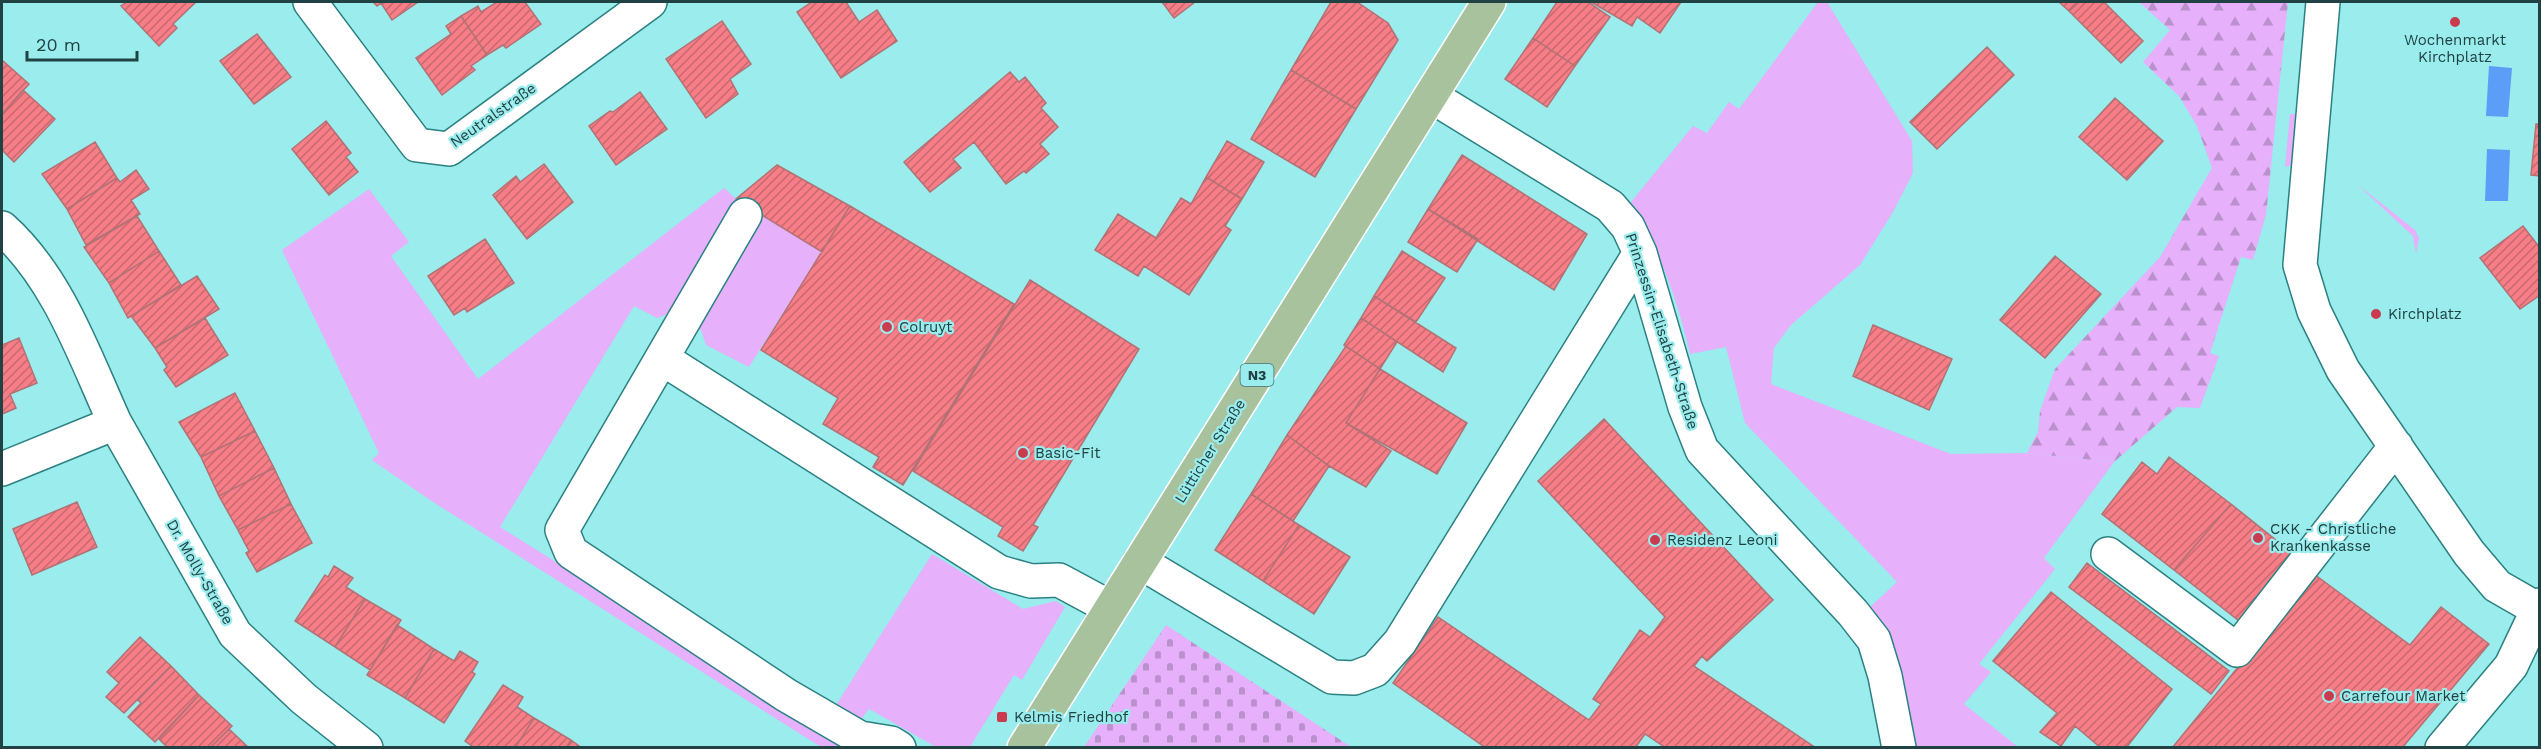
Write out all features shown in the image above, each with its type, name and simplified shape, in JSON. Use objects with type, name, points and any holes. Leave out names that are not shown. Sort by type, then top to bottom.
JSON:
[{"type":"main road","name":"Lütticher Straße","points":[[1024,747],[1489,2]]},
{"type":"street","name":"Neutralstraße","points":[[310,2],[417,145],[449,149],[650,2]]},
{"type":"street","points":[[2323,2],[2300,265],[2314,311],[2343,370],[2469,553],[2497,586],[2539,612],[2511,666],[2442,747]]},
{"type":"street","name":"Prinzessin-Elisabeth-Straße","points":[[1431,96],[1610,206],[1628,227],[1640,253],[1685,407],[1702,450],[1853,613],[1874,640],[1885,676],[1899,747]]},
{"type":"street","points":[[745,214],[562,530],[571,552],[786,695],[860,738],[891,743],[899,747]]},
{"type":"street","name":"Dr. Molly-Straße","points":[[2,228],[24,248],[61,305],[115,423],[235,634],[304,699],[366,747]]},
{"type":"street","points":[[1140,562],[1332,676],[1354,678],[1375,670],[1400,642],[1640,253]]},
{"type":"street","points":[[663,359],[999,572],[1031,580],[1059,580],[1111,608]]},
{"type":"street","points":[[2,469],[115,423]]},
{"type":"street","points":[[2108,554],[2237,651],[2396,446]]},
{"type":"green space","points":[[1818,2],[1827,2],[1912,141],[1913,173],[1893,212],[1860,265],[1791,325],[1774,348],[1771,384],[1951,454],[2027,453],[2114,462],[2044,558],[2055,569],[1979,664],[1991,672],[1964,704],[2018,747],[1916,747],[1895,650],[1869,608],[1897,582],[1745,423],[1726,347],[1690,354],[1666,275],[1651,239],[1631,202],[1693,126],[1707,133],[1729,102],[1739,109]]},
{"type":"green space","points":[[2139,2],[2288,2],[2266,215],[2253,260],[2241,257],[2210,353],[2219,356],[2200,408],[2177,407],[2114,462],[2027,453],[2038,432],[2040,411],[2055,369],[2160,257],[2212,168],[2197,126],[2179,96],[2143,62],[2170,30]]},
{"type":"green space","points":[[2290,114],[2306,114],[2292,165],[2285,167]]},
{"type":"green space","points":[[2357,184],[2415,230],[2419,238],[2416,254],[2413,236]]},
{"type":"green space","points":[[724,188],[736,199],[822,252],[749,367],[706,345],[701,330],[669,314],[657,318],[634,306],[500,527],[852,747],[821,747],[433,502],[372,460],[379,453],[282,250],[369,189],[409,242],[391,256],[478,379]]},
{"type":"green space","points":[[932,554],[1023,609],[1056,601],[1065,607],[1022,680],[1014,675],[970,747],[936,747],[869,709],[856,726],[831,713]]},
{"type":"green space","points":[[1166,625],[1351,747],[1084,747]]},
{"type":"water","points":[[2489,66],[2512,68],[2508,117],[2486,116]]},
{"type":"water","points":[[2487,149],[2510,150],[2508,201],[2485,201]]},
{"type":"building","points":[[127,2],[196,2],[173,24],[177,28],[159,46],[121,6]]},
{"type":"building","points":[[373,2],[418,2],[392,20],[381,3],[377,6]]},
{"type":"building","points":[[497,2],[525,2],[541,24],[506,48],[503,45],[487,55],[461,16],[478,6],[481,12]]},
{"type":"building","points":[[812,2],[846,2],[859,22],[877,10],[897,41],[841,78],[797,12]]},
{"type":"building","points":[[1162,2],[1195,2],[1174,18]]},
{"type":"building","points":[[1331,2],[1357,2],[1388,23],[1398,40],[1356,109],[1291,70]]},
{"type":"building","points":[[1557,2],[1588,2],[1610,17],[1575,66],[1533,38]]},
{"type":"building","points":[[1591,2],[1681,2],[1660,33],[1637,17],[1632,26]]},
{"type":"building","points":[[2059,2],[2079,2],[2069,11]]},
{"type":"building","points":[[2079,2],[2104,2],[2143,41],[2121,63],[2069,11]]},
{"type":"building","points":[[461,16],[487,55],[471,66],[475,70],[442,95],[416,58],[451,34],[446,26]]},
{"type":"building","points":[[722,21],[751,64],[730,79],[738,94],[706,118],[666,59]]},
{"type":"building","points":[[257,34],[291,77],[254,104],[220,61]]},
{"type":"building","points":[[1533,38],[1575,66],[1547,107],[1505,79]]},
{"type":"building","points":[[1987,47],[2014,75],[1937,149],[1910,122]]},
{"type":"building","points":[[2,60],[29,84],[2,114]]},
{"type":"building","points":[[1291,70],[1356,109],[1315,177],[1251,139]]},
{"type":"building","points":[[1010,72],[1019,82],[1025,77],[1046,103],[1041,108],[1058,127],[1040,144],[1049,154],[1026,173],[1024,171],[1006,184],[974,142],[953,159],[961,168],[930,192],[904,162]]},
{"type":"building","points":[[23,90],[55,119],[14,162],[2,150],[2,114]]},
{"type":"building","points":[[640,92],[667,129],[616,165],[589,126]]},
{"type":"building","points":[[2115,98],[2163,141],[2127,180],[2079,137]]},
{"type":"building","points":[[326,121],[351,153],[346,157],[358,172],[329,195],[292,149]]},
{"type":"building","points":[[2536,124],[2540,124],[2540,176],[2531,175]]},
{"type":"building","points":[[1227,141],[1264,162],[1242,199],[1206,177]]},
{"type":"building","points":[[95,142],[117,178],[67,209],[42,174]]},
{"type":"building","points":[[1462,155],[1587,234],[1554,290],[1428,209]]},
{"type":"building","points":[[544,164],[573,202],[527,239],[493,195],[516,176],[520,182]]},
{"type":"building","points":[[777,165],[850,206],[822,252],[736,199]]},
{"type":"building","points":[[136,170],[149,189],[131,200],[140,214],[86,245],[67,209],[117,178],[120,182]]},
{"type":"building","points":[[1206,177],[1242,199],[1225,226],[1231,230],[1189,295],[1144,266],[1138,276],[1095,250],[1118,214],[1156,238],[1181,198],[1191,204]]},
{"type":"building","name":"Colruyt","points":[[850,206],[1014,304],[903,485],[873,467],[879,457],[823,424],[838,398],[761,350]]},
{"type":"building","points":[[1428,209],[1478,239],[1457,272],[1408,242]]},
{"type":"building","points":[[137,216],[159,251],[109,283],[84,247]]},
{"type":"building","points":[[2523,226],[2540,248],[2540,295],[2520,309],[2480,258]]},
{"type":"building","points":[[485,239],[514,283],[467,312],[465,308],[454,315],[428,276]]},
{"type":"building","points":[[159,251],[181,285],[128,318],[109,283]]},
{"type":"building","points":[[1402,251],[1445,278],[1416,322],[1374,296]]},
{"type":"building","points":[[2055,256],[2101,294],[2045,358],[2000,320]]},
{"type":"building","points":[[197,276],[219,309],[155,348],[131,316]]},
{"type":"building","points":[[1030,280],[1139,349],[1033,525],[1038,527],[1023,551],[998,536],[1003,527],[913,471]]},
{"type":"building","points":[[1374,296],[1456,348],[1443,372],[1361,318]]},
{"type":"building","points":[[205,318],[228,355],[176,387],[164,370],[167,367],[155,348]]},
{"type":"building","points":[[1361,318],[1397,342],[1380,369],[1344,345]]},
{"type":"building","points":[[1873,325],[1952,359],[1929,410],[1853,376]]},
{"type":"building","points":[[19,338],[37,383],[10,394],[16,408],[2,414],[2,345]]},
{"type":"building","points":[[1346,346],[1380,369],[1346,423],[1391,451],[1366,487],[1329,466],[1287,435]]},
{"type":"building","points":[[1380,369],[1467,423],[1437,474],[1346,423]]},
{"type":"building","points":[[235,393],[255,431],[201,457],[179,422]]},
{"type":"building","name":"Residenz Leoni","points":[[1604,419],[1773,600],[1707,661],[1702,656],[1694,666],[1816,748],[1666,748],[1645,734],[1635,748],[1486,748],[1393,683],[1438,617],[1589,720],[1601,704],[1593,699],[1640,630],[1650,637],[1665,617],[1538,481]]},
{"type":"building","points":[[255,431],[274,468],[219,496],[201,457]]},
{"type":"building","points":[[1287,435],[1329,466],[1293,521],[1251,494]]},
{"type":"building","points":[[2169,457],[2231,504],[2174,570],[2102,514],[2142,462],[2157,474]]},
{"type":"building","points":[[274,468],[291,504],[238,530],[219,496]]},
{"type":"building","points":[[1251,494],[1299,525],[1263,581],[1215,550]]},
{"type":"building","points":[[77,502],[97,547],[32,575],[13,529]]},
{"type":"building","points":[[291,504],[312,543],[257,572],[246,553],[249,551],[238,530]]},
{"type":"building","points":[[2231,504],[2297,557],[2243,624],[2174,570]]},
{"type":"building","points":[[1299,525],[1350,557],[1314,614],[1263,581]]},
{"type":"building","points":[[2087,563],[2229,671],[2211,694],[2069,587]]},
{"type":"building","points":[[334,566],[353,578],[346,587],[365,599],[335,647],[295,621],[325,575],[328,577]]},
{"type":"building","name":"Carrefour Market","points":[[2314,574],[2410,645],[2441,607],[2489,644],[2402,748],[2172,748]]},
{"type":"building","points":[[2051,592],[2172,689],[2126,748],[2101,748],[2075,726],[2061,746],[2040,732],[2057,713],[1993,661]]},
{"type":"building","points":[[365,599],[401,620],[370,670],[335,647]]},
{"type":"building","points":[[397,625],[434,649],[405,698],[367,675]]},
{"type":"building","points":[[140,637],[171,666],[124,713],[106,697],[119,683],[107,672]]},
{"type":"building","points":[[434,649],[454,661],[460,651],[478,662],[472,672],[475,674],[444,723],[405,698]]},
{"type":"building","points":[[171,666],[199,695],[155,742],[128,717],[141,703],[138,700]]},
{"type":"building","points":[[503,685],[523,697],[517,707],[534,718],[515,748],[475,748],[465,741]]},
{"type":"building","points":[[199,695],[232,726],[210,748],[168,748],[159,739]]},
{"type":"building","points":[[534,718],[571,740],[566,748],[515,748]]},
{"type":"building","points":[[229,729],[249,748],[210,748]]},
{"type":"building","points":[[571,740],[582,748],[566,748]]},
{"type":"place","name":"Wochenmarkt Kirchplatz","points":[[2455,22]]},
{"type":"place","name":"Kirchplatz","points":[[2376,314]]},
{"type":"place","name":"Colruyt","points":[[887,327]]},
{"type":"place","name":"Basic-Fit","points":[[1023,453]]},
{"type":"place","name":"CKK - Christliche Krankenkasse","points":[[2258,538]]},
{"type":"place","name":"Residenz Leoni","points":[[1655,540]]},
{"type":"place","name":"Carrefour Market","points":[[2329,696]]},
{"type":"place","name":"Kelmis Friedhof","points":[[1002,717]]}]
